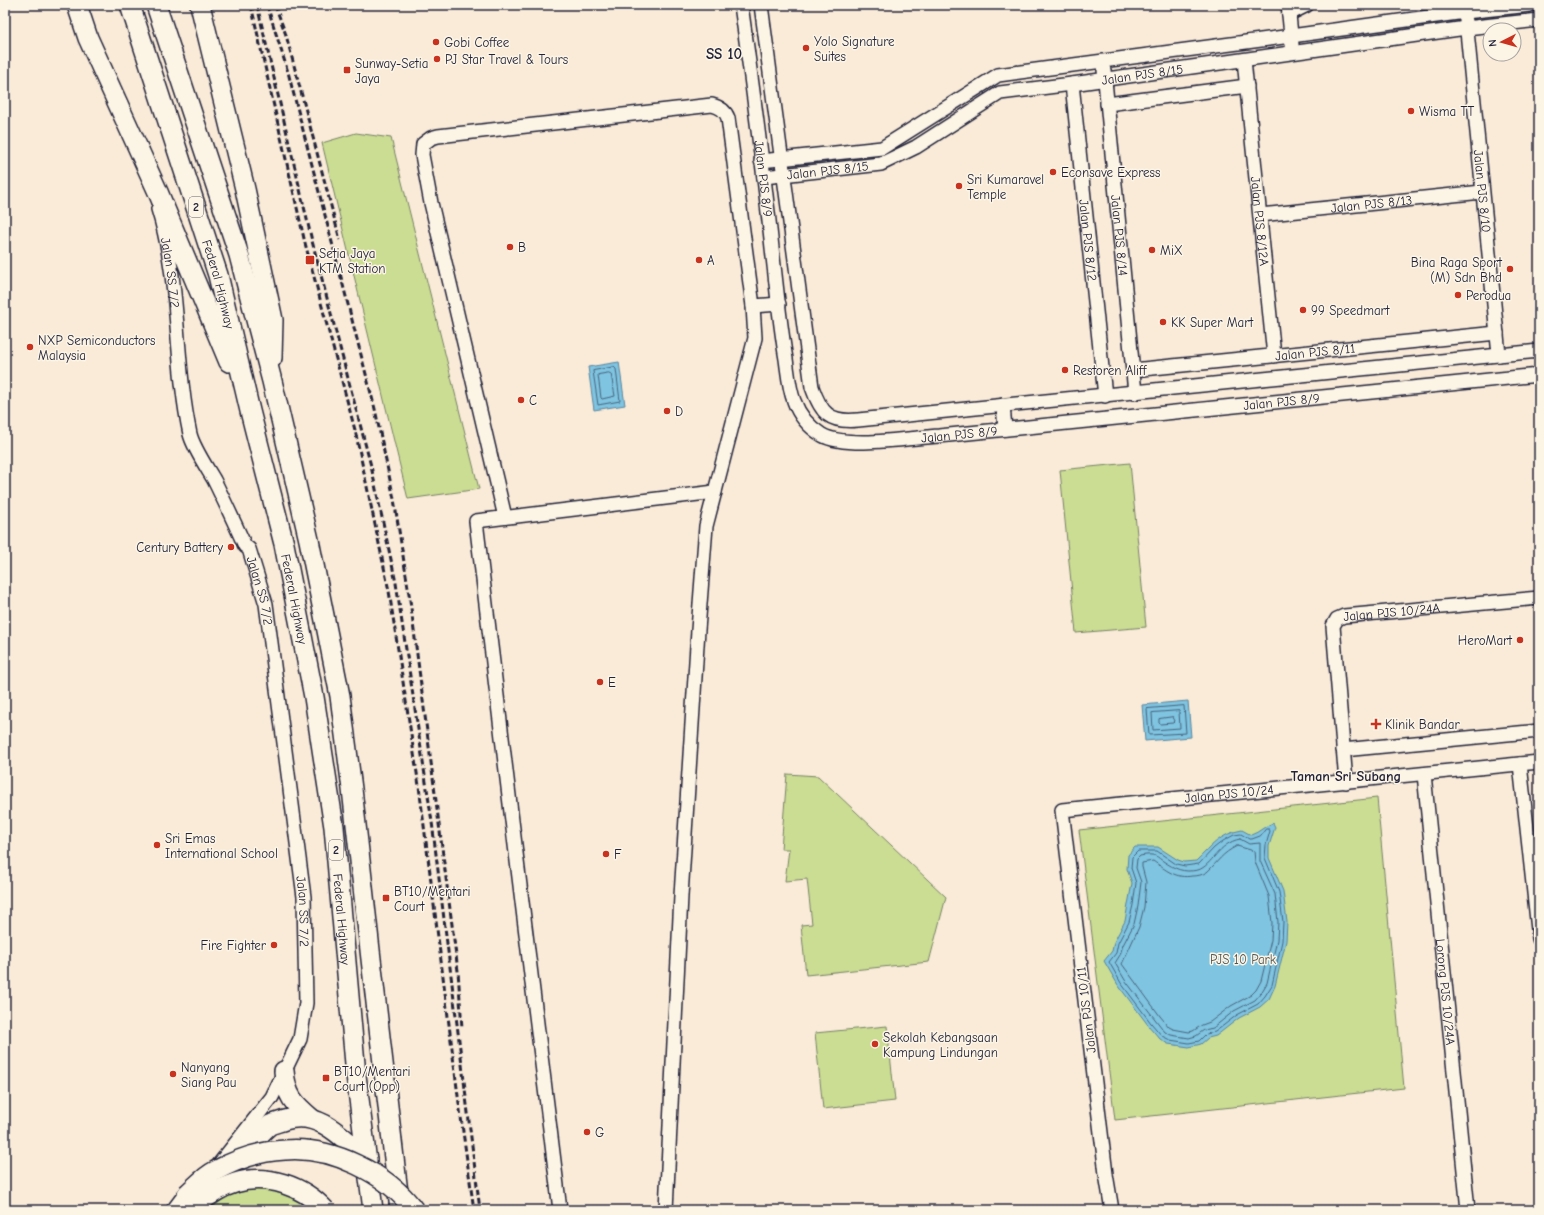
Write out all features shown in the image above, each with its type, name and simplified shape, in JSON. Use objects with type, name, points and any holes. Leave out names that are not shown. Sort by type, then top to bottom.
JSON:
[{"type":"highway","points":[[77,5],[88,38],[139,150],[250,411]]},
{"type":"highway","name":"Federal Highway","points":[[130,5],[218,275],[250,411],[284,544],[316,712],[334,827],[356,1075],[373,1210]]},
{"type":"highway","name":"Federal Highway","points":[[156,5],[239,255],[272,381],[309,540],[340,696],[400,1210]]},
{"type":"highway","points":[[200,5],[245,189],[273,320],[272,381]]},
{"type":"highway","points":[[284,1071],[285,1086],[288,1093],[296,1105],[312,1119]]},
{"type":"highway","points":[[248,1147],[271,1125],[291,1118],[312,1119],[331,1128],[367,1159]]},
{"type":"highway","points":[[192,1206],[214,1171],[239,1159],[268,1152],[304,1150],[332,1155],[349,1161],[377,1175],[401,1195],[414,1210]]},
{"type":"highway","points":[[192,1206],[210,1195],[235,1183],[255,1180],[272,1181],[294,1187],[317,1202],[325,1210]]},
{"type":"main road","points":[[175,1210],[192,1206]]},
{"type":"street","name":"Jalan PJS 8/9","points":[[741,5],[764,177],[783,340],[794,400],[799,414],[810,426],[822,435],[831,439],[860,442],[1005,429],[1539,375]]},
{"type":"street","name":"Jalan PJS 8/9","points":[[760,5],[812,387],[817,402],[828,415],[834,419],[845,421],[1105,396],[1539,351]]},
{"type":"street","points":[[1293,52],[1288,9],[1307,5]]},
{"type":"street","name":"Jalan PJS 8/15","points":[[761,161],[882,148],[998,75],[1291,36],[1464,8],[1530,5]]},
{"type":"street","name":"Jalan PJS 8/10","points":[[1464,8],[1499,355]]},
{"type":"street","name":"Jalan PJS 8/15","points":[[764,177],[881,164],[916,147],[1000,93],[1466,28],[1539,20]]},
{"type":"street","name":"Jalan PJS 8/12A","points":[[1244,60],[1274,356]]},
{"type":"street","points":[[1103,61],[1104,79]]},
{"type":"street","name":"Jalan PJS 8/14","points":[[1104,79],[1135,392]]},
{"type":"street","name":"Jalan PJS 8/12","points":[[1072,84],[1105,396]]},
{"type":"street","points":[[1107,104],[1246,86]]},
{"type":"street","points":[[505,516],[431,202],[422,156],[423,144],[426,141],[438,136],[712,105],[718,106],[726,113],[728,118],[753,306],[755,338],[706,526],[681,896],[666,1210]]},
{"type":"street","name":"Jalan SS 7/2","points":[[139,150],[159,212],[171,267],[178,333],[182,394],[191,437],[245,546],[249,549],[266,604],[304,897],[306,1003],[300,1039],[272,1097],[218,1165],[192,1206]]},
{"type":"street","name":"Jalan PJS 8/13","points":[[1260,215],[1482,192]]},
{"type":"street","points":[[753,306],[779,304]]},
{"type":"street","name":"Jalan PJS 8/11","points":[[1133,370],[1497,333]]},
{"type":"street","points":[[1002,405],[1005,429]]},
{"type":"street","points":[[828,415],[831,439]]},
{"type":"street","points":[[560,1210],[536,1006],[491,657],[476,521],[505,516],[715,492]]},
{"type":"street","name":"Jalan PJS 10/24A","points":[[1346,782],[1333,626],[1337,619],[1344,616],[1539,598]]},
{"type":"street","points":[[1343,750],[1539,731]]},
{"type":"street","name":"Jalan PJS 10/24","points":[[1062,810],[1539,762]]},
{"type":"street","points":[[1520,764],[1539,939]]},
{"type":"street","name":"Lorong PJS 10/24A","points":[[1424,774],[1468,1210]]},
{"type":"street","name":"Jalan PJS 10/11","points":[[1062,810],[1106,1174],[1112,1210]]},
{"type":"street","points":[[192,1206],[248,1147]]},
{"type":"green space","points":[[356,133],[391,138],[479,489],[408,499],[322,143]]},
{"type":"green space","points":[[1130,463],[1146,627],[1076,633],[1060,470]]},
{"type":"green space","points":[[787,774],[818,776],[946,897],[929,962],[806,975],[801,925],[812,924],[807,879],[785,881],[789,849],[781,849]]},
{"type":"green space","name":"PJS 10 Park","points":[[1377,798],[1404,1088],[1115,1120],[1079,830]]},
{"type":"green space","points":[[887,1026],[895,1101],[823,1109],[815,1033]]},
{"type":"green space","points":[[248,1187],[288,1192],[314,1210],[209,1210],[229,1195]]},
{"type":"water","points":[[619,362],[625,405],[594,410],[588,367]]},
{"type":"water","points":[[1188,701],[1191,737],[1145,741],[1142,705]]},
{"type":"water","points":[[1273,823],[1275,827],[1269,846],[1269,858],[1283,891],[1287,922],[1286,941],[1275,986],[1269,999],[1260,1007],[1239,1018],[1216,1036],[1208,1038],[1201,1044],[1189,1047],[1168,1044],[1160,1039],[1148,1025],[1118,985],[1104,961],[1112,951],[1114,942],[1125,921],[1132,883],[1127,869],[1128,855],[1135,847],[1158,847],[1178,860],[1184,862],[1196,861],[1216,841],[1227,834],[1242,830],[1251,835]]},
{"type":"railway","points":[[251,5],[305,243],[355,430],[389,591],[419,786],[458,1096],[474,1210]]},
{"type":"railway","points":[[257,5],[312,241],[371,466],[396,583],[432,822],[480,1210]]},
{"type":"railway","points":[[267,5],[288,72],[375,409],[394,499],[410,600],[458,971],[462,1028]]},
{"type":"railway","points":[[275,5],[286,35],[340,240]]},
{"type":"place","name":"Gobi Coffee","points":[[436,42]]},
{"type":"place","name":"Yolo Signature Suites","points":[[806,48]]},
{"type":"place","name":"PJ Star Travel & Tours","points":[[437,59]]},
{"type":"place","name":"Sunway-Setia Jaya","points":[[347,70]]},
{"type":"place","name":"Wisma TT","points":[[1411,111]]},
{"type":"place","name":"Econsave Express","points":[[1053,172]]},
{"type":"place","name":"Sri Kumaravel Temple","points":[[959,186]]},
{"type":"place","name":"B","points":[[510,247]]},
{"type":"place","name":"MiX","points":[[1152,250]]},
{"type":"place","name":"Setia Jaya KTM Station","points":[[310,260]]},
{"type":"place","name":"A","points":[[699,260]]},
{"type":"place","name":"Bina Raga Sport (M) Sdn Bhd","points":[[1510,269]]},
{"type":"place","name":"Perodua","points":[[1458,295]]},
{"type":"place","name":"99 Speedmart","points":[[1303,310]]},
{"type":"place","name":"KK Super Mart","points":[[1163,322]]},
{"type":"place","name":"NXP Semiconductors Malaysia","points":[[30,347]]},
{"type":"place","name":"Restoren Aliff","points":[[1065,370]]},
{"type":"place","name":"C","points":[[521,400]]},
{"type":"place","name":"D","points":[[667,411]]},
{"type":"place","name":"Century Battery","points":[[231,547]]},
{"type":"place","name":"HeroMart","points":[[1520,640]]},
{"type":"place","name":"E","points":[[600,682]]},
{"type":"place","name":"Klinik Bandar","points":[[1376,724]]},
{"type":"place","name":"Sri Emas International School","points":[[157,845]]},
{"type":"place","name":"F","points":[[606,854]]},
{"type":"place","name":"BT10/Mentari Court","points":[[386,898]]},
{"type":"place","name":"Fire Fighter","points":[[274,945]]},
{"type":"place","name":"Sekolah Kebangsaan Kampung Lindungan","points":[[875,1044]]},
{"type":"place","name":"Nanyang Siang Pau","points":[[173,1074]]},
{"type":"place","name":"BT10/Mentari Court (Opp)","points":[[326,1078]]},
{"type":"place","name":"G","points":[[587,1132]]},
{"type":"district","name":"SS 10","points":[[724,54]]},
{"type":"district","name":"Taman Sri Subang","points":[[1346,776]]}]
